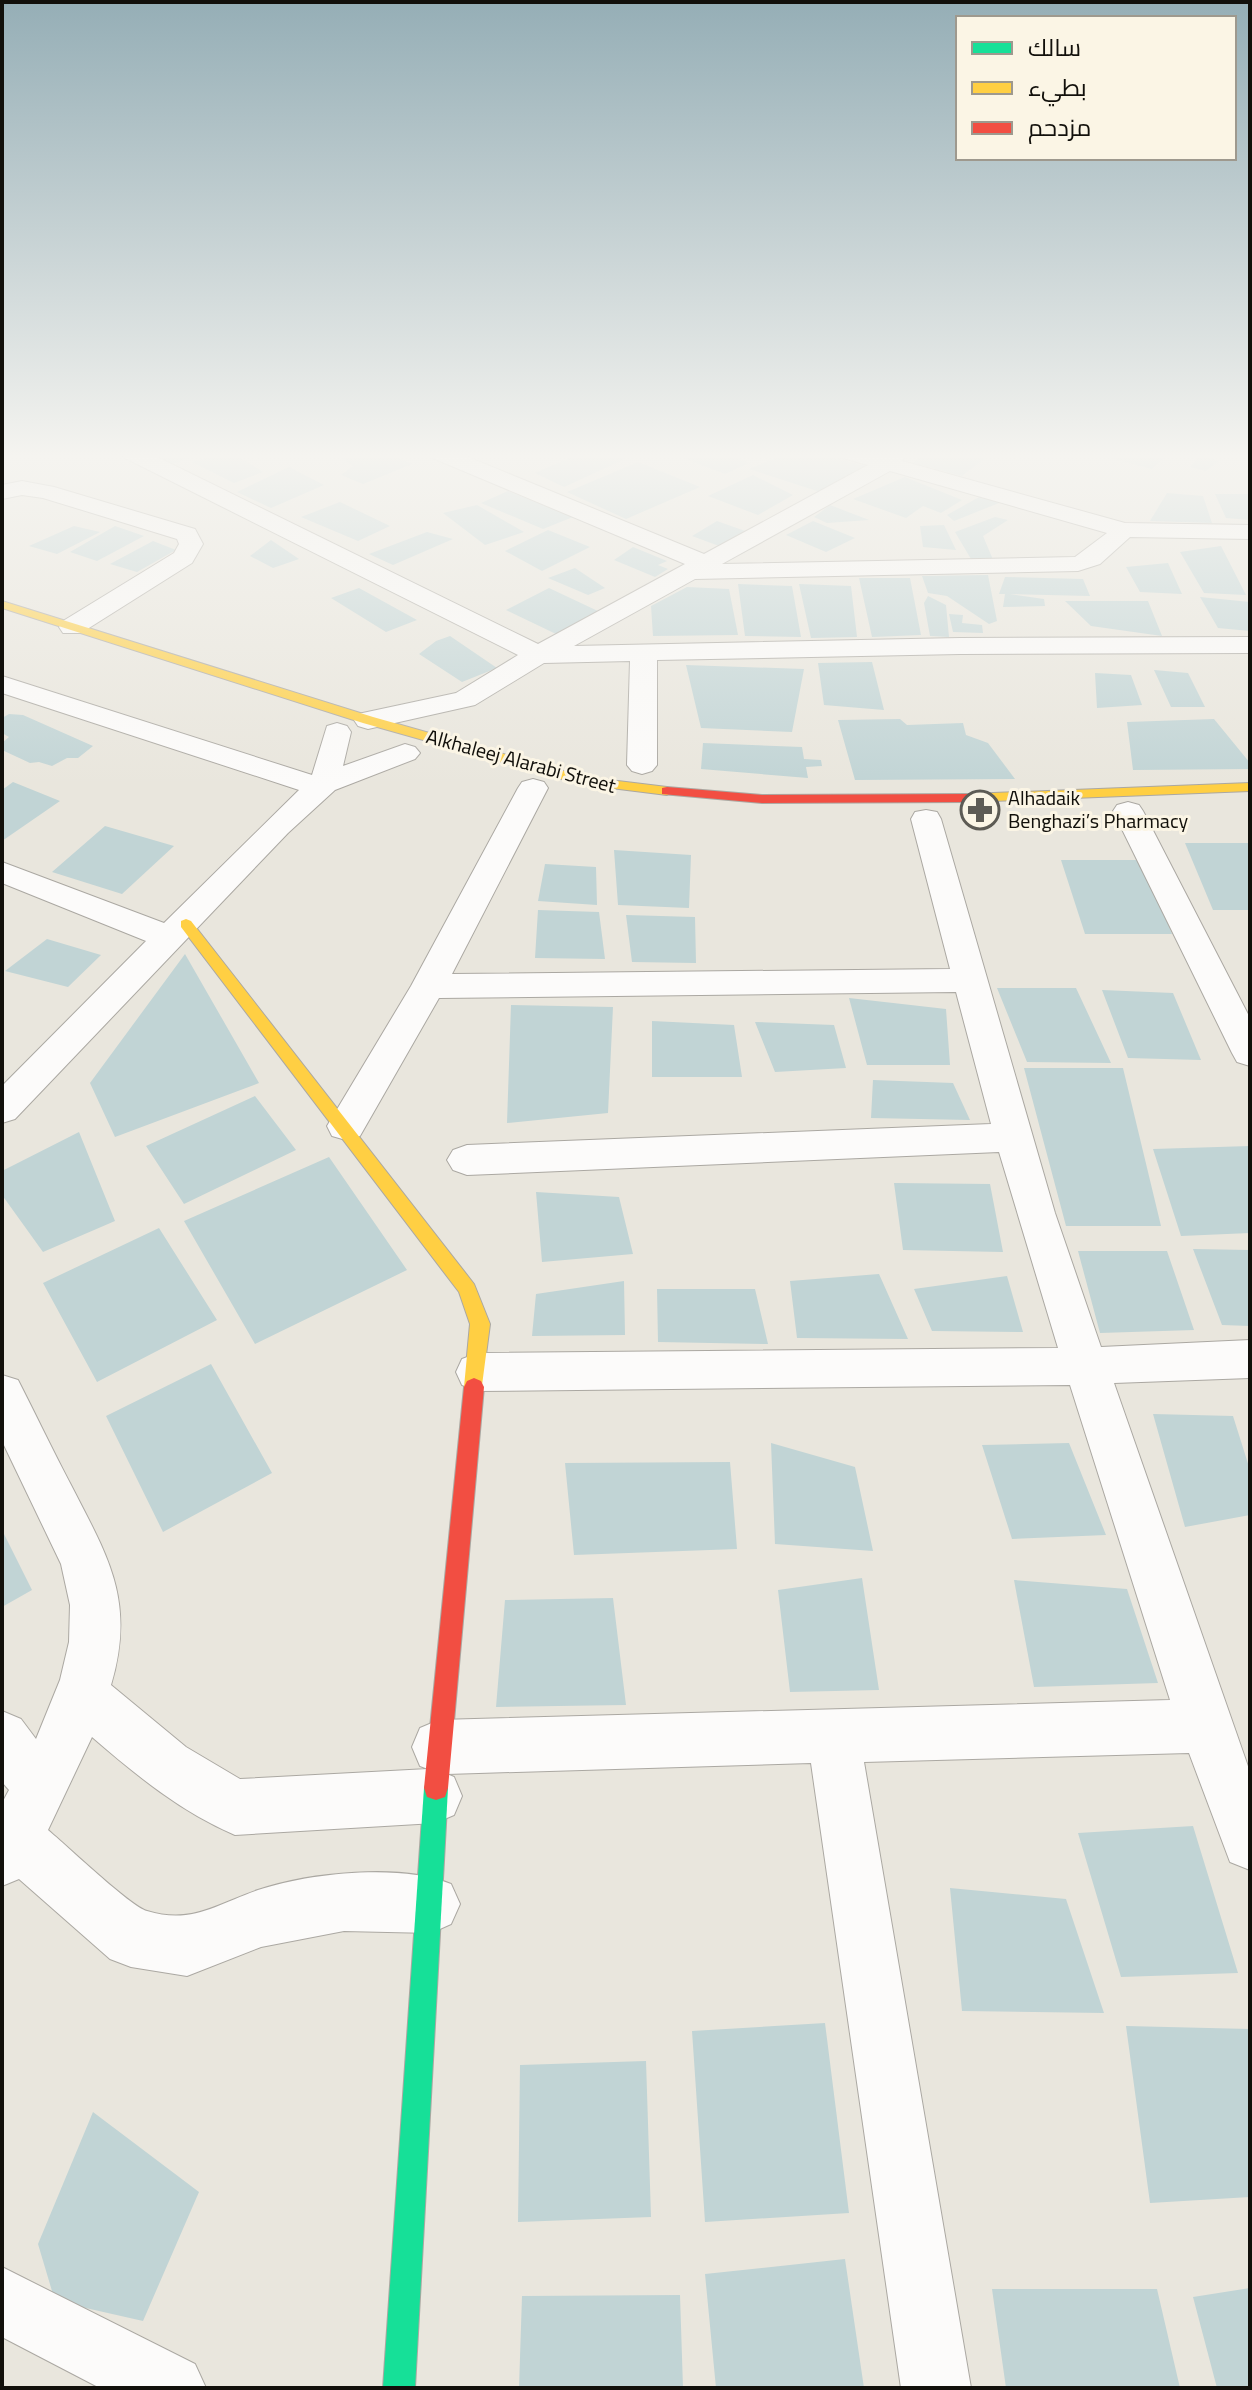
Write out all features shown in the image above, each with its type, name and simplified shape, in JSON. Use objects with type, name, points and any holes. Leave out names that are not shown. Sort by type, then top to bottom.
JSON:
[{"type":"main road","name":"Alkhaleej Alarabi Street","points":[[2,604],[378,738],[584,781],[698,796],[916,800],[1250,787]]},
{"type":"main road","name":"Alkhaleej Alarabi Street","points":[[541,789],[601,802]]},
{"type":"main road","points":[[178,931],[346,1126],[467,1289],[480,1324],[478,1372],[437,1771],[399,2388]]},
{"type":"street","points":[[72,627],[174,564]]},
{"type":"street","points":[[355,564],[538,655],[644,651],[1250,645]]},
{"type":"street","points":[[688,564],[698,568],[1079,564]]},
{"type":"street","points":[[2,1109],[277,826],[378,738],[465,699],[538,655],[706,564]]},
{"type":"street","points":[[642,765],[644,651]]},
{"type":"street","points":[[2,684],[322,785]]},
{"type":"street","points":[[322,785],[378,738],[465,699]]},
{"type":"street","points":[[346,1126],[541,789]]},
{"type":"street","points":[[1129,811],[1249,1048]]},
{"type":"street","points":[[925,819],[1012,1137],[1205,1726],[1250,1842]]},
{"type":"street","points":[[2,872],[178,931]]},
{"type":"street","points":[[428,986],[970,980]]},
{"type":"street","points":[[467,1160],[1012,1137]]},
{"type":"street","points":[[478,1372],[1086,1366],[1250,1359]]},
{"type":"street","points":[[2,1394],[87,1568],[96,1606],[94,1646],[82,1695],[8,1848],[131,1938],[187,1947],[261,1918],[344,1902],[431,1904]]},
{"type":"street","points":[[82,1695],[167,1766],[235,1807],[437,1771],[833,1734],[1205,1726]]},
{"type":"street","points":[[833,1734],[936,2388]]},
{"type":"street","points":[[2,1738],[40,1787]]},
{"type":"street","points":[[2,2301],[171,2388]]},
{"type":"building","points":[[111,564],[152,564],[137,572]]},
{"type":"building","points":[[264,564],[286,564],[273,568]]},
{"type":"building","points":[[528,564],[557,564],[542,571]]},
{"type":"building","points":[[623,564],[661,564],[658,565],[668,569],[655,577]]},
{"type":"building","points":[[1168,564],[1182,594],[1140,592],[1126,567]]},
{"type":"building","points":[[1187,564],[1230,564],[1246,595],[1204,593]]},
{"type":"building","points":[[575,568],[605,588],[588,595],[548,578]]},
{"type":"building","points":[[988,575],[997,621],[989,624],[947,596],[928,593],[922,576]]},
{"type":"building","points":[[1005,577],[1083,579],[1090,596],[1010,594],[1044,599],[1045,606],[1003,607],[1005,594],[999,594]]},
{"type":"building","points":[[859,578],[910,578],[921,635],[872,637]]},
{"type":"building","points":[[738,584],[792,586],[801,637],[745,636]]},
{"type":"building","points":[[799,584],[851,586],[857,637],[811,638]]},
{"type":"building","points":[[687,587],[729,589],[738,635],[653,636],[651,606]]},
{"type":"building","points":[[359,588],[417,620],[386,632],[331,598]]},
{"type":"building","points":[[549,588],[600,612],[556,634],[506,610]]},
{"type":"building","points":[[928,596],[946,605],[949,637],[930,636],[924,603]]},
{"type":"building","points":[[1200,597],[1250,602],[1250,631],[1218,628]]},
{"type":"building","points":[[1065,601],[1148,601],[1162,636],[1091,626]]},
{"type":"building","points":[[949,614],[963,615],[962,623],[982,625],[983,633],[953,632]]},
{"type":"building","points":[[450,636],[497,668],[462,682],[419,654],[436,641]]},
{"type":"building","points":[[872,662],[884,710],[824,705],[818,663]]},
{"type":"building","points":[[686,665],[804,669],[792,732],[701,728]]},
{"type":"building","points":[[1154,670],[1188,673],[1205,707],[1171,707]]},
{"type":"building","points":[[1095,673],[1131,675],[1142,705],[1097,708]]},
{"type":"building","points":[[9,714],[23,715],[93,746],[78,758],[67,758],[52,766],[30,763],[2,750],[2,743],[9,737],[2,733],[2,718]]},
{"type":"building","points":[[900,719],[907,725],[963,723],[966,735],[988,743],[1015,779],[855,780],[838,720]]},
{"type":"building","points":[[1214,719],[1250,763],[1250,769],[1133,770],[1127,722]]},
{"type":"building","points":[[703,743],[802,747],[804,759],[821,760],[822,766],[806,767],[808,778],[701,769]]},
{"type":"building","points":[[13,782],[60,801],[2,841],[2,790]]},
{"type":"building","points":[[105,826],[174,846],[122,894],[52,872]]},
{"type":"building","points":[[1185,843],[1250,843],[1250,910],[1213,910]]},
{"type":"building","points":[[614,850],[691,855],[689,908],[618,905]]},
{"type":"building","points":[[1061,860],[1143,860],[1172,934],[1085,934]]},
{"type":"building","points":[[545,864],[596,867],[597,905],[538,901]]},
{"type":"building","points":[[538,910],[599,912],[605,959],[535,958]]},
{"type":"building","points":[[626,915],[695,917],[696,963],[632,962]]},
{"type":"building","points":[[47,939],[101,955],[68,987],[5,971]]},
{"type":"building","points":[[185,954],[259,1083],[115,1137],[90,1083]]},
{"type":"building","points":[[997,988],[1076,988],[1111,1063],[1027,1062]]},
{"type":"building","points":[[1102,990],[1173,993],[1201,1060],[1128,1058]]},
{"type":"building","points":[[849,998],[946,1009],[950,1065],[867,1065]]},
{"type":"building","points":[[511,1005],[613,1007],[608,1113],[507,1123]]},
{"type":"building","points":[[652,1021],[734,1025],[742,1077],[652,1077]]},
{"type":"building","points":[[755,1022],[834,1025],[846,1068],[775,1072]]},
{"type":"building","points":[[1024,1068],[1123,1068],[1161,1226],[1066,1226]]},
{"type":"building","points":[[873,1080],[953,1083],[970,1120],[871,1118]]},
{"type":"building","points":[[255,1096],[296,1150],[184,1204],[146,1146]]},
{"type":"building","points":[[79,1132],[115,1221],[43,1252],[2,1195],[2,1171]]},
{"type":"building","points":[[1250,1146],[1250,1233],[1181,1236],[1153,1149]]},
{"type":"building","points":[[329,1157],[407,1270],[255,1344],[184,1221]]},
{"type":"building","points":[[894,1183],[990,1184],[1003,1252],[903,1250]]},
{"type":"building","points":[[536,1192],[619,1197],[633,1254],[542,1262]]},
{"type":"building","points":[[159,1228],[217,1320],[97,1382],[43,1283]]},
{"type":"building","points":[[1193,1249],[1250,1250],[1250,1326],[1222,1325]]},
{"type":"building","points":[[1078,1251],[1167,1251],[1194,1330],[1100,1333]]},
{"type":"building","points":[[879,1274],[908,1339],[797,1338],[790,1281]]},
{"type":"building","points":[[1007,1276],[1023,1332],[932,1331],[914,1289]]},
{"type":"building","points":[[624,1281],[625,1335],[532,1336],[536,1294]]},
{"type":"building","points":[[657,1289],[755,1289],[768,1344],[658,1342]]},
{"type":"building","points":[[211,1364],[272,1473],[163,1532],[106,1416]]},
{"type":"building","points":[[1153,1414],[1233,1416],[1250,1470],[1250,1515],[1185,1527]]},
{"type":"building","points":[[771,1443],[855,1467],[873,1551],[775,1544]]},
{"type":"building","points":[[1069,1443],[1106,1535],[1012,1539],[982,1445]]},
{"type":"building","points":[[730,1462],[737,1549],[574,1555],[565,1463]]},
{"type":"building","points":[[2,1530],[32,1590],[2,1607]]},
{"type":"building","points":[[862,1578],[879,1690],[790,1692],[778,1590]]},
{"type":"building","points":[[1014,1580],[1127,1589],[1158,1683],[1034,1687]]},
{"type":"building","points":[[613,1598],[626,1705],[496,1707],[505,1600]]},
{"type":"building","points":[[1193,1826],[1238,1973],[1121,1977],[1078,1833]]},
{"type":"building","points":[[950,1888],[1066,1899],[1104,2013],[962,2011]]},
{"type":"building","points":[[825,2023],[849,2213],[705,2222],[692,2031]]},
{"type":"building","points":[[1126,2026],[1250,2029],[1250,2197],[1150,2203]]},
{"type":"building","points":[[646,2061],[651,2217],[518,2222],[520,2065]]},
{"type":"building","points":[[93,2112],[199,2192],[143,2321],[55,2301],[38,2244]]},
{"type":"building","points":[[845,2259],[864,2388],[716,2388],[705,2274]]},
{"type":"building","points":[[1250,2288],[1250,2388],[1217,2388],[1193,2297]]},
{"type":"building","points":[[992,2289],[1157,2289],[1180,2388],[1006,2388]]},
{"type":"building","points":[[680,2295],[683,2388],[519,2388],[522,2296]]},
{"type":"traffic: fast","points":[[399,2388],[436,1788]]},
{"type":"traffic: slow","points":[[2,604],[368,720],[584,781],[667,791]]},
{"type":"traffic: slow","points":[[968,798],[1250,787]]},
{"type":"traffic: slow","points":[[186,924],[467,1289],[480,1324],[474,1387]]},
{"type":"traffic: jam","points":[[667,791],[762,799],[968,798]]},
{"type":"traffic: jam","points":[[436,1788],[474,1387]]},
{"type":"place","name":"Alhadaik Benghazi’s Pharmacy","points":[[980,810]]}]
